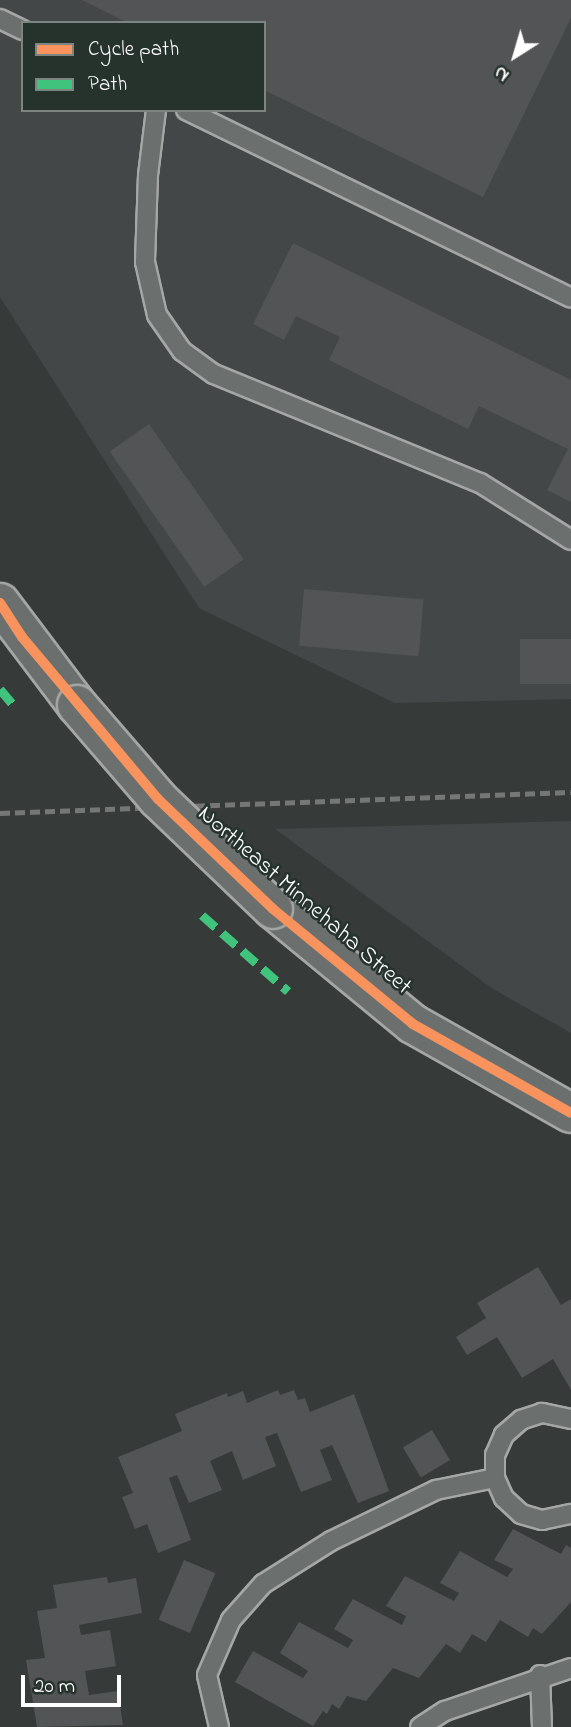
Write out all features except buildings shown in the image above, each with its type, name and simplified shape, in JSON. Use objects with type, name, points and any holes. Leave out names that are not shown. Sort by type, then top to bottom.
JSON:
[{"type":"main road","name":"Northeast Minnehaha Street","points":[[0,603],[77,705],[158,799],[274,909],[413,1024],[571,1113]]},
{"type":"lane","points":[[0,19],[21,29]]},
{"type":"lane","points":[[156,112],[148,175],[145,262],[158,315],[182,351],[214,374],[480,483],[571,540]]},
{"type":"lane","points":[[190,112],[571,298]]},
{"type":"lane","points":[[571,1419],[542,1413],[521,1420],[500,1445],[495,1478],[504,1498],[521,1514],[542,1520],[571,1514]]},
{"type":"lane","points":[[219,1727],[206,1675],[231,1620],[263,1584],[331,1541],[436,1490],[495,1478]]},
{"type":"lane","points":[[420,1727],[445,1711],[540,1675],[571,1668]]},
{"type":"lane","points":[[540,1675],[542,1727]]},
{"type":"shaded area","points":[[0,0],[571,0],[571,699],[395,703],[199,608],[0,297]]},
{"type":"shaded area","points":[[571,821],[571,1033],[493,989],[275,829]]},
{"type":"railway","points":[[0,813],[571,792]]},
{"type":"marked path","points":[[0,689],[15,707]]},
{"type":"marked path","points":[[202,915],[288,991]]},
{"type":"cycle path","points":[[0,603],[22,637],[158,799],[273,909],[413,1024],[571,1113]]}]
